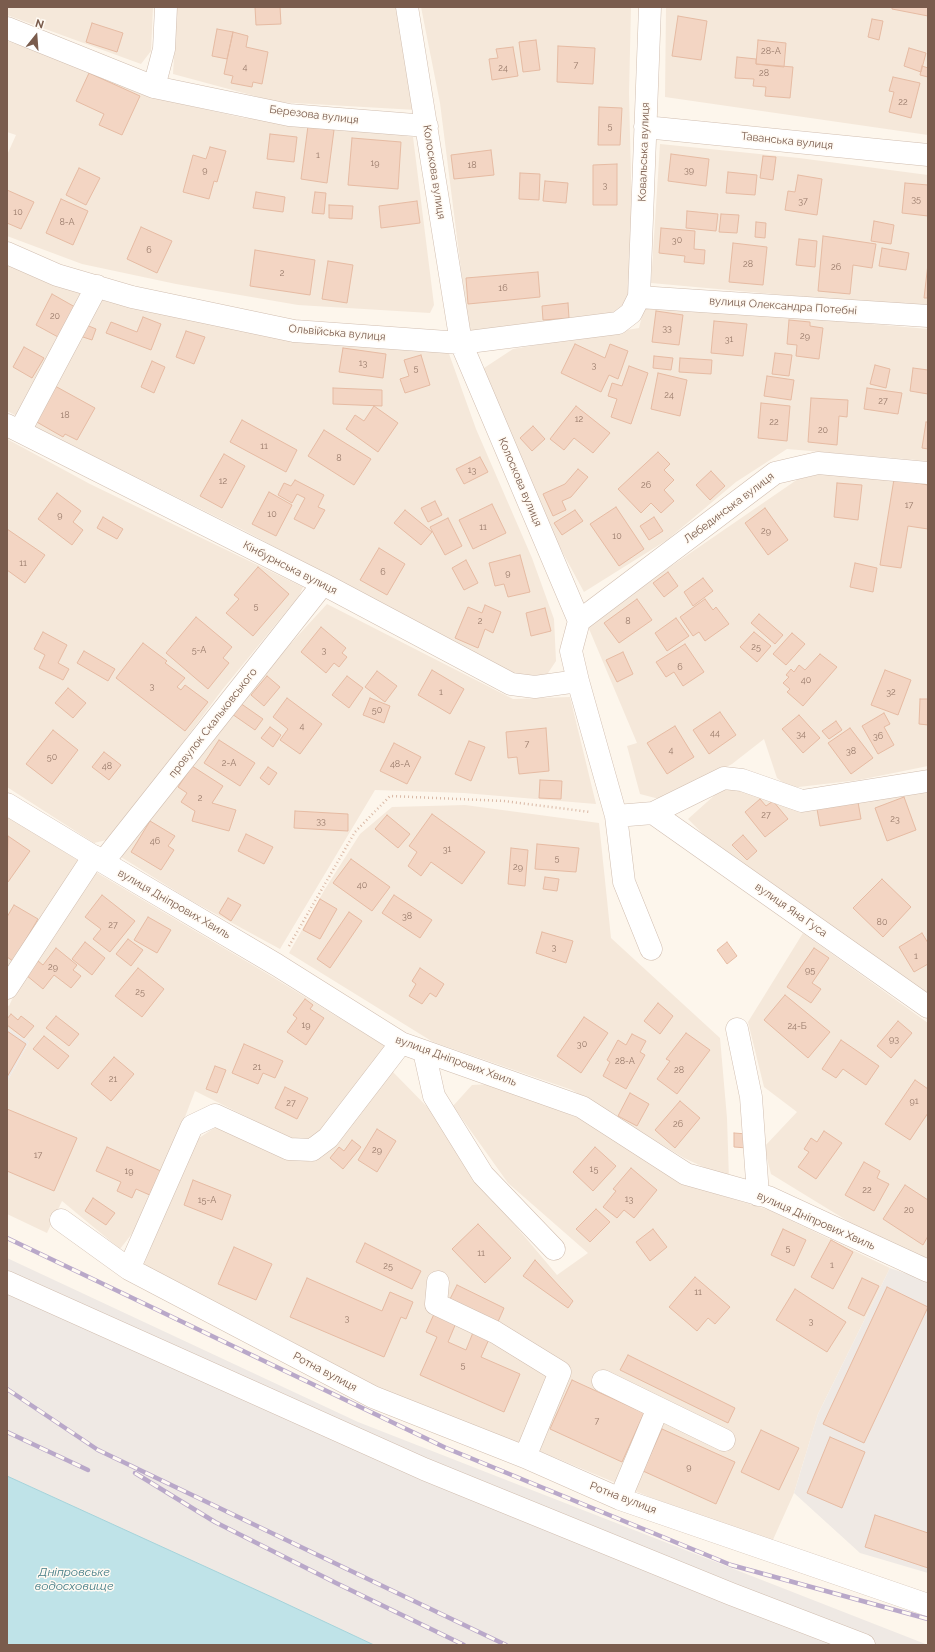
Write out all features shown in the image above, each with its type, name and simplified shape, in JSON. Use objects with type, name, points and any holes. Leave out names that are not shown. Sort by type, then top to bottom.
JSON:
[{"type":"street","points":[[154,87],[164,49],[166,7]]},
{"type":"street","name":"Колоскова вулиця","points":[[407,7],[461,343],[579,621]]},
{"type":"street","name":"Ковальська вулиця","points":[[639,297],[650,7]]},
{"type":"street","name":"Березова вулиця","points":[[7,28],[154,87],[288,115],[427,126]]},
{"type":"street","name":"Таванська вулиця","points":[[646,127],[928,155]]},
{"type":"street","name":"Ольвійська вулиця","points":[[7,253],[57,275],[132,297],[294,331],[461,343],[618,323],[631,313],[639,297]]},
{"type":"street","points":[[13,428],[97,286]]},
{"type":"street","name":"вулиця Олександра Потебні","points":[[639,297],[928,316]]},
{"type":"street","name":"Кінбурнська вулиця","points":[[13,428],[323,584],[511,684],[535,687],[578,681]]},
{"type":"street","name":"Лебединська вулиця","points":[[579,621],[775,473],[818,463],[928,473]]},
{"type":"street","name":"провулок Скальковського","points":[[7,988],[98,859],[323,584]]},
{"type":"street","points":[[579,621],[571,651],[616,816],[624,882],[651,949]]},
{"type":"street","points":[[616,816],[653,813],[724,778],[742,780],[802,801],[928,781]]},
{"type":"street","name":"вулиця Дніпрових Хвиль","points":[[7,804],[277,965],[401,1043],[582,1106],[686,1174],[768,1197],[928,1271]]},
{"type":"street","name":"вулиця Яна Гуса","points":[[653,813],[927,1006]]},
{"type":"street","points":[[737,1029],[751,1097],[758,1194]]},
{"type":"street","points":[[129,1270],[192,1126],[215,1115],[289,1149],[312,1150],[328,1138],[401,1043]]},
{"type":"street","points":[[424,1051],[434,1096],[483,1175],[554,1249]]},
{"type":"street","name":"Ротна вулиця","points":[[61,1220],[129,1270],[373,1397],[524,1457],[620,1499],[928,1605]]},
{"type":"street","points":[[7,1282],[424,1469],[731,1594],[864,1645]]},
{"type":"street","points":[[438,1282],[436,1304],[495,1332],[560,1372],[524,1457]]},
{"type":"street","points":[[603,1381],[724,1440]]},
{"type":"street","points":[[620,1499],[658,1408]]},
{"type":"path","points":[[277,965],[355,832],[390,796],[504,801],[616,816]]},
{"type":"shaded area","points":[[7,7],[153,7],[151,51],[141,64],[7,15]]},
{"type":"shaded area","points":[[177,7],[398,7],[416,110],[277,102],[173,74]]},
{"type":"shaded area","points":[[421,7],[631,7],[629,93],[632,220],[628,300],[617,314],[469,333],[440,103]]},
{"type":"shaded area","points":[[666,7],[928,7],[928,135],[665,97]]},
{"type":"shaded area","points":[[7,41],[92,70],[164,100],[244,118],[336,125],[413,137],[434,305],[430,313],[298,305],[176,284],[82,264],[7,236],[7,155],[16,135],[7,132]]},
{"type":"shaded area","points":[[660,144],[799,158],[928,175],[928,308],[651,283]]},
{"type":"shaded area","points":[[7,264],[85,295],[19,417],[7,411]]},
{"type":"shaded area","points":[[98,298],[448,351],[476,429],[532,558],[554,619],[556,661],[546,676],[520,677],[243,530],[25,422]]},
{"type":"shaded area","points":[[645,304],[928,329],[928,461],[787,449],[736,482],[667,540],[584,592],[537,505],[481,370],[513,349],[639,328]]},
{"type":"shaded area","points":[[7,439],[90,484],[303,587],[299,596],[222,690],[111,839],[94,843],[7,787]]},
{"type":"shaded area","points":[[824,473],[928,483],[928,766],[859,780],[790,788],[777,778],[764,739],[732,764],[663,800],[640,794],[627,746],[637,743],[587,624],[798,479]]},
{"type":"shaded area","points":[[327,604],[513,699],[570,697],[596,804],[464,793],[375,790],[280,949],[190,900],[121,857],[171,787],[238,701]]},
{"type":"shaded area","points":[[726,785],[803,808],[928,789],[928,995],[926,996],[802,904],[721,852],[688,819]]},
{"type":"shaded area","points":[[465,805],[599,823],[611,938],[720,1038],[727,1118],[729,1179],[684,1158],[572,1090],[433,1042],[289,953],[325,889],[360,834],[392,807]]},
{"type":"shaded area","points":[[7,815],[79,861],[7,981]]},
{"type":"shaded area","points":[[94,871],[266,973],[385,1046],[325,1129],[308,1141],[297,1142],[195,1091],[148,1213],[120,1249],[62,1201],[47,1233],[7,1214],[7,1082],[29,1042],[7,1028],[7,1005],[9,1006],[32,956]]},
{"type":"shaded area","points":[[803,933],[928,1023],[928,1263],[877,1239],[771,1174],[764,1147],[797,1112],[764,1087],[748,1022]]},
{"type":"shaded area","points":[[7,1028],[29,1042],[7,1082]]},
{"type":"shaded area","points":[[393,1072],[442,1122],[477,1180],[557,1275],[588,1253],[508,1183],[453,1106],[472,1085],[491,1084],[581,1119],[684,1184],[769,1210],[890,1268],[818,1414],[794,1493],[772,1542],[652,1498],[544,1453],[377,1388],[274,1332],[143,1266],[196,1140],[217,1126],[311,1162],[322,1157],[377,1086]]},
{"type":"shaded area","points":[[7,1258],[358,1422],[928,1645],[374,1645],[7,1476]]},
{"type":"shaded area","points":[[890,1268],[928,1281],[928,1573],[860,1553],[794,1493],[818,1414]]},
{"type":"water","name":"Дніпровське водосховище","points":[[7,1476],[274,1598],[374,1645],[7,1645]]},
{"type":"building","points":[[255,7],[280,7],[281,24],[256,25]]},
{"type":"building","points":[[892,7],[928,7],[928,16],[892,9]]},
{"type":"building","points":[[678,16],[707,21],[701,60],[672,56]]},
{"type":"building","points":[[872,19],[883,21],[879,40],[868,37]]},
{"type":"building","points":[[92,23],[123,33],[117,52],[86,42]]},
{"type":"building","points":[[217,29],[233,32],[227,59],[212,56]]},
{"type":"building","points":[[233,32],[248,36],[246,47],[268,52],[262,84],[253,82],[252,87],[231,83],[233,76],[224,74]]},
{"type":"building","points":[[536,40],[540,70],[523,72],[519,42]]},
{"type":"building","points":[[758,40],[786,43],[784,67],[756,64]]},
{"type":"building","points":[[558,46],[595,48],[593,84],[557,82]]},
{"type":"building","points":[[513,47],[518,76],[492,80],[489,59],[498,58],[496,49]]},
{"type":"building","points":[[909,48],[926,53],[921,72],[904,66]]},
{"type":"building","points":[[737,57],[756,59],[756,64],[793,67],[790,98],[765,96],[766,87],[753,86],[754,79],[735,78]]},
{"type":"building","points":[[922,66],[928,68],[928,77],[920,75]]},
{"type":"building","points":[[89,73],[140,96],[122,135],[99,125],[104,114],[76,101]]},
{"type":"building","points":[[893,77],[920,83],[911,118],[889,112],[894,92],[889,91]]},
{"type":"building","points":[[599,107],[622,108],[620,145],[598,145]]},
{"type":"building","points":[[308,126],[334,130],[327,183],[301,179]]},
{"type":"building","points":[[270,134],[297,137],[294,162],[267,159]]},
{"type":"building","points":[[352,138],[401,142],[398,189],[348,185]]},
{"type":"building","points":[[210,147],[226,151],[217,182],[214,181],[209,199],[183,192],[193,155],[206,159]]},
{"type":"building","points":[[491,150],[494,175],[454,179],[451,155]]},
{"type":"building","points":[[671,154],[709,159],[706,186],[668,181]]},
{"type":"building","points":[[763,156],[776,157],[773,180],[760,178]]},
{"type":"building","points":[[617,164],[617,205],[593,205],[593,165]]},
{"type":"building","points":[[79,168],[100,178],[86,205],[66,195]]},
{"type":"building","points":[[728,172],[757,175],[755,195],[726,193]]},
{"type":"building","points":[[520,173],[540,174],[539,200],[519,199]]},
{"type":"building","points":[[798,175],[822,179],[817,215],[785,210],[788,191],[795,192]]},
{"type":"building","points":[[545,181],[568,183],[566,203],[543,201]]},
{"type":"building","points":[[905,183],[928,185],[928,216],[902,213]]},
{"type":"building","points":[[7,190],[34,202],[21,229],[7,223]]},
{"type":"building","points":[[256,192],[285,197],[283,212],[253,208]]},
{"type":"building","points":[[315,192],[326,193],[324,214],[312,213]]},
{"type":"building","points":[[61,199],[88,211],[73,245],[46,233]]},
{"type":"building","points":[[417,201],[420,223],[381,228],[379,206]]},
{"type":"building","points":[[329,205],[353,206],[352,219],[329,218]]},
{"type":"building","points":[[687,211],[718,214],[716,231],[686,228]]},
{"type":"building","points":[[721,214],[739,215],[737,233],[719,232]]},
{"type":"building","points":[[874,221],[894,225],[891,244],[871,241]]},
{"type":"building","points":[[756,222],[766,223],[765,238],[755,237]]},
{"type":"building","points":[[141,227],[172,241],[157,273],[127,259]]},
{"type":"building","points":[[661,228],[695,231],[694,249],[705,250],[704,264],[684,262],[685,256],[659,253]]},
{"type":"building","points":[[823,236],[876,244],[872,268],[853,265],[850,294],[818,291]]},
{"type":"building","points":[[799,239],[817,241],[815,267],[796,265]]},
{"type":"building","points":[[733,243],[767,247],[763,285],[729,282]]},
{"type":"building","points":[[882,248],[909,253],[906,270],[879,266]]},
{"type":"building","points":[[255,250],[315,260],[310,295],[250,286]]},
{"type":"building","points":[[328,261],[353,265],[347,303],[322,299]]},
{"type":"building","points":[[928,264],[928,298],[924,298]]},
{"type":"building","points":[[538,272],[540,297],[468,304],[466,278]]},
{"type":"building","points":[[52,294],[75,307],[58,337],[36,325]]},
{"type":"building","points":[[568,303],[569,318],[543,320],[542,306]]},
{"type":"building","points":[[656,311],[683,315],[679,345],[652,342]]},
{"type":"building","points":[[143,317],[161,324],[151,350],[106,333],[111,322],[137,332]]},
{"type":"building","points":[[789,320],[810,322],[810,326],[823,328],[819,359],[796,356],[797,345],[787,344]]},
{"type":"building","points":[[714,321],[747,324],[743,356],[711,353]]},
{"type":"building","points":[[84,324],[96,329],[92,340],[80,336]]},
{"type":"building","points":[[186,331],[205,337],[194,364],[176,357]]},
{"type":"building","points":[[575,344],[605,358],[610,344],[628,351],[618,379],[609,375],[601,392],[561,373]]},
{"type":"building","points":[[24,347],[44,358],[32,378],[13,367]]},
{"type":"building","points":[[343,348],[386,354],[383,378],[339,372]]},
{"type":"building","points":[[775,353],[792,355],[789,376],[772,374]]},
{"type":"building","points":[[421,355],[430,385],[405,393],[400,379],[409,376],[404,360]]},
{"type":"building","points":[[654,356],[673,358],[671,370],[653,368]]},
{"type":"building","points":[[680,358],[712,360],[711,374],[679,372]]},
{"type":"building","points":[[152,361],[165,367],[154,393],[141,387]]},
{"type":"building","points":[[875,365],[890,369],[886,388],[870,384]]},
{"type":"building","points":[[629,366],[648,373],[631,424],[611,417],[617,399],[608,396],[612,383],[622,386]]},
{"type":"building","points":[[913,368],[928,370],[928,394],[910,391]]},
{"type":"building","points":[[658,373],[687,380],[680,416],[651,409]]},
{"type":"building","points":[[767,376],[794,380],[791,400],[764,396]]},
{"type":"building","points":[[55,386],[95,408],[77,440],[65,434],[63,437],[35,421]]},
{"type":"building","points":[[333,388],[382,390],[382,406],[333,404]]},
{"type":"building","points":[[867,388],[902,393],[898,414],[864,409]]},
{"type":"building","points":[[811,398],[848,400],[847,417],[839,416],[837,445],[808,442]]},
{"type":"building","points":[[761,403],[790,406],[787,441],[758,438]]},
{"type":"building","points":[[374,406],[398,423],[378,452],[346,429],[355,415],[364,421]]},
{"type":"building","points":[[576,406],[610,433],[593,453],[574,438],[564,450],[550,439]]},
{"type":"building","points":[[242,420],[297,450],[286,472],[230,442]]},
{"type":"building","points":[[926,422],[928,422],[928,449],[922,448]]},
{"type":"building","points":[[533,426],[545,439],[532,451],[520,438]]},
{"type":"building","points":[[324,430],[371,459],[354,485],[308,456]]},
{"type":"building","points":[[658,452],[670,464],[664,470],[674,480],[664,490],[674,501],[661,513],[651,503],[641,513],[618,489]]},
{"type":"building","points":[[224,454],[245,466],[222,508],[200,496]]},
{"type":"building","points":[[480,457],[488,472],[464,484],[456,469]]},
{"type":"building","points":[[578,469],[588,477],[571,497],[562,501],[566,510],[553,516],[543,494],[565,484]]},
{"type":"building","points":[[711,471],[725,486],[710,500],[696,485]]},
{"type":"building","points":[[894,479],[928,485],[928,529],[908,526],[901,568],[880,565]]},
{"type":"building","points":[[295,480],[324,495],[318,507],[325,510],[314,529],[294,519],[305,498],[297,494],[292,503],[278,495],[284,483],[291,486]]},
{"type":"building","points":[[837,483],[862,485],[858,520],[834,517]]},
{"type":"building","points":[[269,492],[292,505],[276,536],[252,524]]},
{"type":"building","points":[[57,493],[81,511],[73,522],[83,530],[72,545],[38,519]]},
{"type":"building","points":[[435,501],[442,515],[428,522],[421,508]]},
{"type":"building","points":[[492,504],[506,533],[473,549],[459,520]]},
{"type":"building","points":[[616,507],[644,549],[619,566],[590,524]]},
{"type":"building","points":[[765,508],[788,540],[768,555],[745,523]]},
{"type":"building","points":[[405,510],[432,532],[421,545],[394,523]]},
{"type":"building","points":[[575,510],[583,521],[562,535],[554,523]]},
{"type":"building","points":[[103,517],[123,529],[117,539],[97,528]]},
{"type":"building","points":[[654,517],[663,531],[649,540],[640,526]]},
{"type":"building","points":[[448,518],[462,546],[445,555],[430,527]]},
{"type":"building","points":[[7,529],[45,555],[25,583],[7,570]]},
{"type":"building","points":[[379,548],[405,564],[387,595],[360,580]]},
{"type":"building","points":[[520,555],[530,592],[508,597],[504,584],[495,586],[489,563]]},
{"type":"building","points":[[466,560],[478,583],[464,590],[452,568]]},
{"type":"building","points":[[855,563],[877,568],[873,592],[850,587]]},
{"type":"building","points":[[258,567],[289,594],[253,636],[226,613],[239,599],[234,595]]},
{"type":"building","points":[[668,572],[678,586],[664,597],[653,583]]},
{"type":"building","points":[[703,578],[713,591],[693,606],[684,592]]},
{"type":"building","points":[[637,599],[652,620],[619,643],[604,623]]},
{"type":"building","points":[[705,599],[713,610],[716,607],[729,624],[705,641],[699,632],[693,636],[680,617]]},
{"type":"building","points":[[485,605],[501,612],[493,633],[485,629],[478,648],[455,638],[468,607],[482,613]]},
{"type":"building","points":[[545,608],[551,631],[531,636],[526,613]]},
{"type":"building","points":[[759,614],[783,635],[775,644],[751,623]]},
{"type":"building","points":[[196,617],[232,647],[223,658],[229,663],[208,689],[166,653]]},
{"type":"building","points":[[676,618],[689,636],[667,651],[655,633]]},
{"type":"building","points":[[321,627],[346,648],[342,653],[347,657],[339,667],[334,663],[326,673],[301,652]]},
{"type":"building","points":[[43,632],[67,645],[58,663],[69,669],[63,680],[39,668],[45,655],[34,649]]},
{"type":"building","points":[[754,632],[771,646],[757,662],[740,647]]},
{"type":"building","points":[[792,633],[805,644],[786,665],[773,654]]},
{"type":"building","points":[[143,643],[167,661],[165,663],[185,678],[177,687],[181,690],[185,685],[208,702],[185,731],[116,678]]},
{"type":"building","points":[[685,644],[704,672],[683,686],[674,672],[666,677],[656,662]]},
{"type":"building","points":[[84,651],[115,669],[108,681],[77,663]]},
{"type":"building","points":[[623,652],[633,674],[617,682],[606,660]]},
{"type":"building","points":[[820,654],[837,667],[803,706],[787,692],[790,689],[783,683],[789,677],[786,675],[791,669],[794,672],[799,665],[805,670]]},
{"type":"building","points":[[432,670],[464,689],[450,714],[418,695]]},
{"type":"building","points":[[885,670],[911,680],[898,715],[871,705]]},
{"type":"building","points":[[377,671],[397,686],[385,702],[365,687]]},
{"type":"building","points":[[267,676],[280,687],[264,706],[251,695]]},
{"type":"building","points":[[347,676],[363,688],[349,708],[332,695]]},
{"type":"building","points":[[68,688],[86,703],[73,718],[55,703]]},
{"type":"building","points":[[287,698],[322,724],[300,754],[280,740],[288,729],[273,717]]},
{"type":"building","points":[[370,698],[390,706],[384,723],[363,715]]},
{"type":"building","points":[[920,699],[928,699],[928,725],[919,724]]},
{"type":"building","points":[[240,703],[263,719],[255,730],[232,714]]},
{"type":"building","points":[[720,712],[736,735],[709,754],[693,730]]},
{"type":"building","points":[[884,713],[890,724],[884,727],[894,745],[878,754],[862,726]]},
{"type":"building","points":[[799,715],[820,738],[803,753],[782,729]]},
{"type":"building","points":[[836,721],[842,730],[829,739],[822,731]]},
{"type":"building","points":[[675,726],[694,757],[667,774],[647,743]]},
{"type":"building","points":[[270,727],[281,735],[273,747],[261,738]]},
{"type":"building","points":[[546,728],[549,771],[519,774],[517,757],[508,758],[506,732]]},
{"type":"building","points":[[850,728],[873,758],[851,774],[828,743]]},
{"type":"building","points":[[53,730],[78,750],[52,784],[26,764]]},
{"type":"building","points":[[219,740],[255,763],[240,786],[204,763]]},
{"type":"building","points":[[469,741],[485,747],[471,781],[455,774]]},
{"type":"building","points":[[394,743],[421,757],[407,784],[380,771]]},
{"type":"building","points":[[104,752],[121,765],[109,780],[92,767]]},
{"type":"building","points":[[192,766],[223,786],[212,803],[236,810],[229,831],[192,821],[195,811],[181,802],[187,793],[178,787]]},
{"type":"building","points":[[268,767],[277,773],[269,785],[260,778]]},
{"type":"building","points":[[540,780],[562,781],[561,799],[539,798]]},
{"type":"building","points":[[904,797],[916,830],[887,841],[875,808]]},
{"type":"building","points":[[760,799],[766,806],[773,801],[788,819],[765,837],[745,812]]},
{"type":"building","points":[[858,802],[861,819],[820,826],[817,809]]},
{"type":"building","points":[[295,811],[348,814],[348,831],[294,828]]},
{"type":"building","points":[[432,814],[485,852],[462,884],[431,862],[421,876],[408,866],[417,852],[409,846]]},
{"type":"building","points":[[387,815],[410,834],[398,848],[375,829]]},
{"type":"building","points":[[150,821],[175,836],[168,846],[174,850],[161,870],[131,852]]},
{"type":"building","points":[[246,834],[273,847],[264,864],[238,851]]},
{"type":"building","points":[[743,835],[757,851],[747,860],[732,845]]},
{"type":"building","points":[[8,836],[30,851],[7,882]]},
{"type":"building","points":[[537,844],[579,848],[576,872],[535,869]]},
{"type":"building","points":[[511,848],[528,850],[525,886],[508,884]]},
{"type":"building","points":[[351,859],[390,887],[372,911],[333,883]]},
{"type":"building","points":[[545,877],[559,879],[557,891],[543,889]]},
{"type":"building","points":[[882,879],[911,907],[883,937],[853,908]]},
{"type":"building","points":[[102,895],[135,921],[110,952],[93,939],[101,929],[85,917]]},
{"type":"building","points":[[394,895],[432,920],[420,938],[382,913]]},
{"type":"building","points":[[228,898],[241,905],[231,921],[219,913]]},
{"type":"building","points":[[320,899],[337,909],[320,939],[303,930]]},
{"type":"building","points":[[14,905],[38,919],[13,961],[7,957],[7,917]]},
{"type":"building","points":[[349,912],[362,921],[330,968],[317,959]]},
{"type":"building","points":[[148,917],[171,930],[157,953],[134,940]]},
{"type":"building","points":[[542,932],[573,941],[566,963],[536,953]]},
{"type":"building","points":[[922,933],[928,943],[928,964],[914,972],[899,947]]},
{"type":"building","points":[[128,939],[143,950],[131,966],[116,954]]},
{"type":"building","points":[[85,942],[105,958],[92,975],[72,959]]},
{"type":"building","points":[[727,942],[737,956],[727,964],[717,950]]},
{"type":"building","points":[[56,948],[77,965],[73,970],[81,976],[71,988],[54,975],[43,989],[26,975],[38,961],[43,965]]},
{"type":"building","points":[[814,948],[829,958],[812,983],[821,989],[811,1003],[787,987]]},
{"type":"building","points":[[138,968],[164,989],[142,1017],[115,996]]},
{"type":"building","points":[[420,968],[444,984],[436,997],[430,993],[422,1004],[409,996],[416,984],[412,981]]},
{"type":"building","points":[[785,995],[830,1032],[808,1058],[764,1020]]},
{"type":"building","points":[[305,999],[313,1005],[310,1009],[324,1018],[306,1045],[287,1032],[297,1018],[293,1015]]},
{"type":"building","points":[[658,1003],[673,1016],[660,1034],[644,1021]]},
{"type":"building","points":[[11,1014],[18,1020],[21,1016],[34,1026],[24,1038],[7,1025],[7,1019]]},
{"type":"building","points":[[56,1016],[79,1034],[69,1046],[46,1028]]},
{"type":"building","points":[[584,1017],[608,1033],[581,1073],[557,1056]]},
{"type":"building","points":[[898,1021],[912,1033],[891,1058],[877,1046]]},
{"type":"building","points":[[7,1031],[26,1044],[7,1077]]},
{"type":"building","points":[[686,1033],[710,1050],[677,1094],[657,1079],[670,1061],[666,1059]]},
{"type":"building","points":[[632,1034],[646,1041],[640,1052],[645,1055],[626,1089],[603,1076],[610,1062],[607,1060],[618,1040],[626,1045]]},
{"type":"building","points":[[44,1036],[69,1056],[58,1069],[33,1049]]},
{"type":"building","points":[[841,1040],[879,1066],[866,1085],[843,1069],[836,1078],[822,1069]]},
{"type":"building","points":[[244,1044],[283,1061],[275,1078],[263,1073],[258,1084],[232,1073]]},
{"type":"building","points":[[114,1057],[134,1074],[111,1101],[91,1084]]},
{"type":"building","points":[[215,1066],[226,1070],[217,1093],[206,1089]]},
{"type":"building","points":[[915,1080],[928,1089],[928,1113],[910,1140],[885,1124]]},
{"type":"building","points":[[285,1087],[308,1098],[297,1119],[275,1108]]},
{"type":"building","points":[[630,1093],[649,1104],[637,1126],[618,1116]]},
{"type":"building","points":[[680,1101],[700,1118],[675,1148],[655,1130]]},
{"type":"building","points":[[7,1109],[77,1138],[54,1191],[7,1171]]},
{"type":"building","points":[[377,1129],[396,1141],[377,1172],[358,1160]]},
{"type":"building","points":[[824,1131],[842,1143],[816,1179],[798,1167],[809,1152],[804,1149],[811,1138],[817,1142]]},
{"type":"building","points":[[734,1133],[747,1134],[747,1148],[734,1147]]},
{"type":"building","points":[[352,1140],[361,1147],[343,1169],[330,1158],[339,1147],[344,1151]]},
{"type":"building","points":[[107,1147],[163,1172],[152,1196],[136,1189],[132,1198],[117,1191],[121,1182],[96,1171]]},
{"type":"building","points":[[595,1147],[616,1166],[593,1191],[573,1172]]},
{"type":"building","points":[[864,1162],[880,1171],[877,1178],[889,1184],[874,1211],[845,1195]]},
{"type":"building","points":[[631,1168],[657,1190],[634,1218],[624,1210],[617,1218],[603,1207],[616,1191],[613,1189]]},
{"type":"building","points":[[193,1180],[231,1195],[222,1220],[184,1205]]},
{"type":"building","points":[[905,1185],[928,1200],[928,1236],[923,1245],[883,1219]]},
{"type":"building","points":[[93,1198],[115,1213],[106,1225],[85,1211]]},
{"type":"building","points":[[596,1209],[610,1222],[590,1242],[576,1229]]},
{"type":"building","points":[[478,1224],[511,1258],[485,1283],[452,1249]]},
{"type":"building","points":[[653,1229],[667,1247],[650,1261],[636,1242]]},
{"type":"building","points":[[783,1229],[806,1240],[794,1266],[771,1255]]},
{"type":"building","points":[[831,1240],[853,1252],[833,1289],[811,1277]]},
{"type":"building","points":[[365,1243],[421,1271],[412,1289],[356,1262]]},
{"type":"building","points":[[234,1247],[272,1264],[256,1300],[218,1284]]},
{"type":"building","points":[[535,1260],[573,1301],[568,1308],[523,1276]]},
{"type":"building","points":[[695,1277],[730,1307],[715,1324],[708,1318],[697,1331],[669,1307]]},
{"type":"building","points":[[307,1278],[382,1311],[390,1292],[413,1302],[406,1319],[401,1317],[384,1357],[290,1317]]},
{"type":"building","points":[[862,1278],[879,1286],[864,1316],[848,1308]]},
{"type":"building","points":[[457,1285],[504,1308],[497,1324],[449,1301]]},
{"type":"building","points":[[887,1287],[928,1307],[864,1443],[823,1424]]},
{"type":"building","points":[[795,1289],[846,1322],[827,1352],[776,1320]]},
{"type":"building","points":[[434,1314],[456,1323],[448,1342],[466,1350],[474,1330],[490,1337],[481,1357],[520,1374],[504,1412],[420,1375],[437,1337],[426,1332]]},
{"type":"building","points":[[628,1355],[735,1408],[728,1423],[620,1370]]},
{"type":"building","points":[[572,1380],[644,1413],[622,1462],[550,1429]]},
{"type":"building","points":[[662,1429],[735,1462],[716,1504],[643,1471]]},
{"type":"building","points":[[761,1430],[799,1448],[779,1490],[741,1472]]},
{"type":"building","points":[[830,1437],[865,1452],[842,1508],[807,1493]]},
{"type":"building","points":[[875,1515],[928,1533],[928,1568],[865,1547]]},
{"type":"railway","points":[[7,1238],[446,1448],[731,1565],[928,1619]]},
{"type":"railway","points":[[7,1389],[98,1450],[506,1645]]},
{"type":"railway","points":[[7,1432],[88,1470]]},
{"type":"railway","points":[[135,1473],[215,1522],[464,1645]]}]
